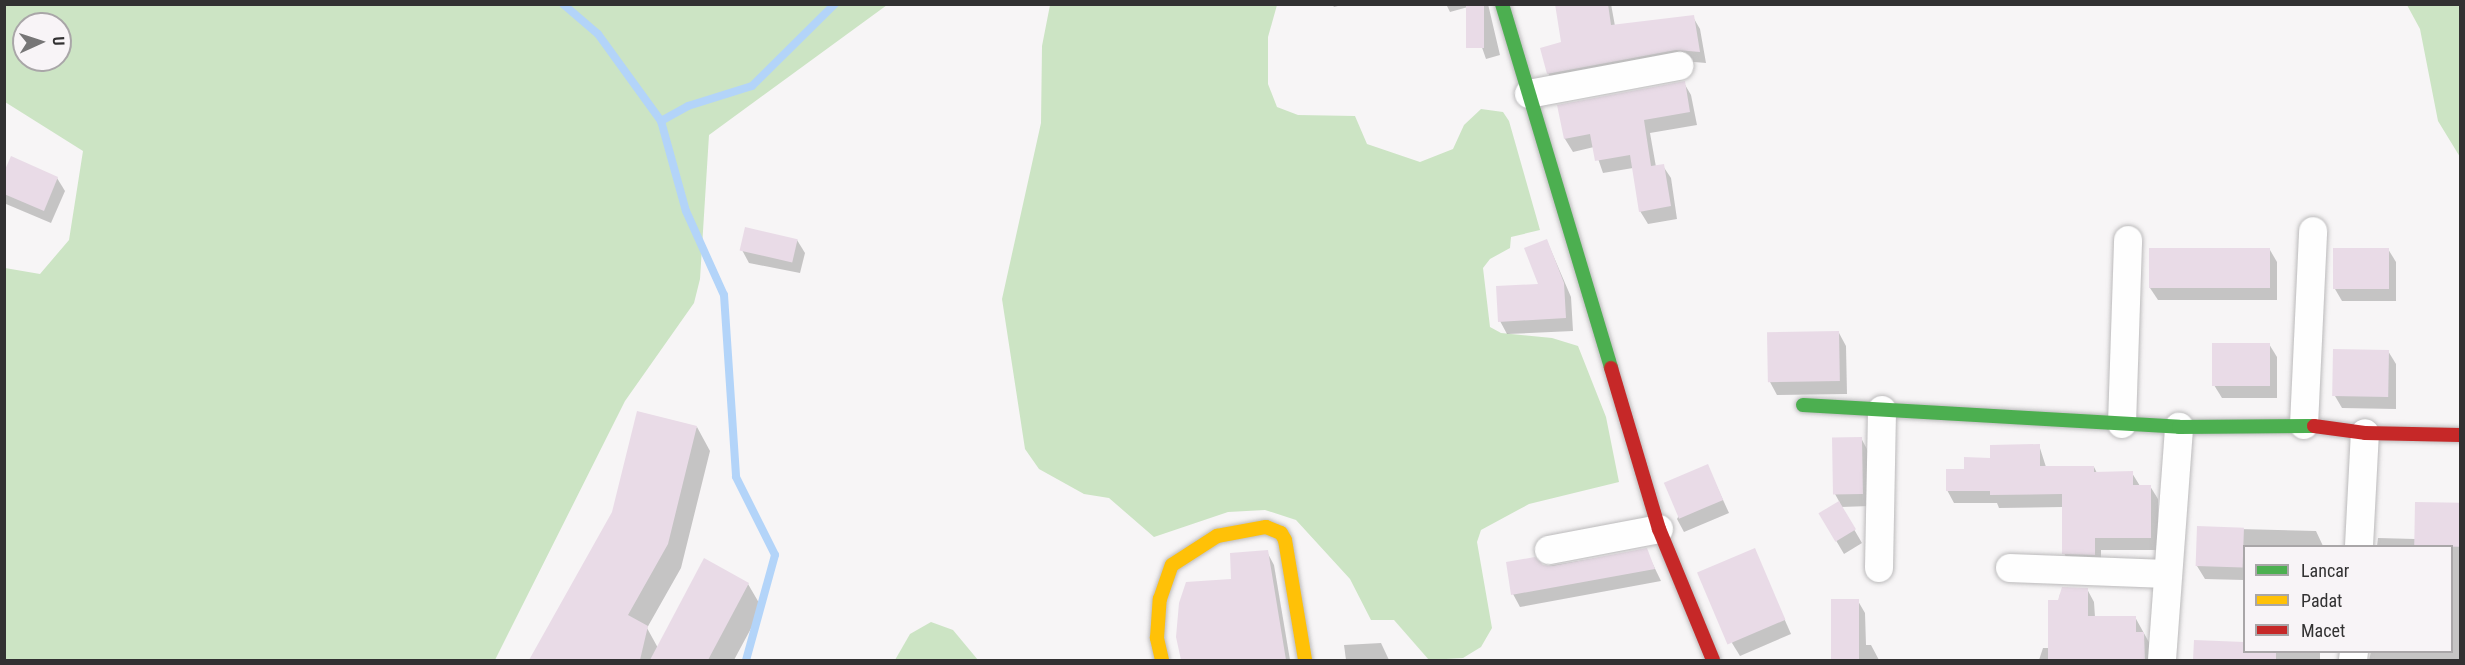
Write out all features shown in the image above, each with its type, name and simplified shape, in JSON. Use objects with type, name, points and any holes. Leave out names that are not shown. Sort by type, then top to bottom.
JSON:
[{"type":"street","points":[[1502,4],[1659,529],[1713,660]]},
{"type":"street","points":[[1529,94],[1679,66]]},
{"type":"street","points":[[2304,425],[2313,231]]},
{"type":"street","points":[[2122,424],[2128,240]]},
{"type":"street","points":[[1803,405],[2179,427],[2304,425],[2365,433],[2460,435]]},
{"type":"street","points":[[1879,567],[1882,410]]},
{"type":"street","points":[[2162,660],[2166,574],[2179,427]]},
{"type":"street","points":[[2359,545],[2365,433]]},
{"type":"street","points":[[1162,660],[1157,638],[1160,599],[1172,566],[1217,536],[1266,527],[1281,533],[1305,660]]},
{"type":"street","points":[[1549,550],[1659,529]]},
{"type":"street","points":[[2010,568],[2166,574]]},
{"type":"green space","points":[[5,4],[887,4],[709,135],[700,279],[694,303],[625,401],[495,660],[5,660],[5,268],[40,274],[69,240],[83,151],[5,102]]},
{"type":"green space","points":[[1050,5],[1277,5],[1268,37],[1268,84],[1277,107],[1298,115],[1355,116],[1367,144],[1420,162],[1453,149],[1464,125],[1481,109],[1503,112],[1509,121],[1540,230],[1511,237],[1510,248],[1490,259],[1483,268],[1490,327],[1501,333],[1552,338],[1578,346],[1606,417],[1619,482],[1529,504],[1481,530],[1477,542],[1492,628],[1481,647],[1463,658],[1429,660],[1394,620],[1371,620],[1350,579],[1296,520],[1265,510],[1228,512],[1154,537],[1109,498],[1084,494],[1039,469],[1025,449],[1002,299],[1041,123],[1042,46]]},
{"type":"green space","points":[[2407,5],[2460,5],[2460,157],[2438,121],[2420,29]]},
{"type":"green space","points":[[931,622],[953,630],[978,660],[895,660],[910,634]]},
{"type":"building","points":[[1466,4],[1484,4],[1484,48],[1466,48]]},
{"type":"building","points":[[1555,4],[1608,4],[1611,25],[1694,15],[1700,52],[1676,50],[1547,74],[1540,48],[1561,42]]},
{"type":"building","points":[[1685,81],[1690,112],[1644,120],[1651,166],[1664,164],[1671,206],[1639,212],[1630,155],[1595,161],[1590,134],[1564,139],[1557,105]]},
{"type":"building","points":[[11,156],[58,177],[44,211],[4,194],[4,172]]},
{"type":"building","points":[[745,227],[798,239],[792,263],[740,250]]},
{"type":"building","points":[[1547,239],[1564,283],[1566,318],[1498,322],[1496,286],[1538,284],[1524,248]]},
{"type":"building","points":[[2149,248],[2270,248],[2270,288],[2149,288]]},
{"type":"building","points":[[2333,248],[2389,248],[2389,289],[2333,289]]},
{"type":"building","points":[[1839,331],[1840,381],[1768,382],[1767,332]]},
{"type":"building","points":[[2212,343],[2270,343],[2270,386],[2212,386]]},
{"type":"building","points":[[2333,349],[2389,350],[2388,397],[2332,396]]},
{"type":"building","points":[[637,411],[697,426],[668,544],[628,615],[648,626],[640,660],[529,660],[612,512]]},
{"type":"building","points":[[1862,437],[1863,494],[1833,495],[1832,438]]},
{"type":"building","points":[[2040,444],[2040,466],[2094,466],[2094,472],[2133,471],[2133,485],[2151,485],[2151,538],[2095,538],[2095,555],[2062,554],[2062,494],[1990,495],[1990,491],[1946,491],[1946,469],[1964,469],[1964,457],[1990,458],[1990,445]]},
{"type":"building","points":[[1708,464],[1723,500],[1679,519],[1664,483]]},
{"type":"building","points":[[1839,501],[1856,529],[1835,542],[1818,513]]},
{"type":"building","points":[[2415,502],[2460,503],[2459,547],[2414,545]]},
{"type":"building","points":[[2197,526],[2244,528],[2243,568],[2196,566]]},
{"type":"building","points":[[1647,548],[1655,569],[1511,595],[1506,562],[1535,557],[1543,565],[1552,566]]},
{"type":"building","points":[[1755,548],[1785,620],[1727,644],[1697,573]]},
{"type":"building","points":[[1268,550],[1286,660],[1181,660],[1176,637],[1179,603],[1186,582],[1231,579],[1230,553]]},
{"type":"building","points":[[704,558],[749,583],[708,660],[650,660]]},
{"type":"building","points":[[2062,587],[2088,588],[2088,616],[2136,616],[2136,632],[2144,632],[2145,660],[2048,660],[2048,600],[2058,600]]},
{"type":"building","points":[[1831,599],[1859,599],[1859,660],[1831,660]]},
{"type":"building","points":[[2194,640],[2243,642],[2243,653],[2276,653],[2276,660],[2193,660]]},
{"type":"waterway","points":[[563,4],[598,34],[661,121],[686,211],[724,295],[736,477],[775,555],[746,660]]},
{"type":"waterway","points":[[661,121],[688,106],[752,86],[835,4]]},
{"type":"traffic: fast","points":[[1502,4],[1611,368]]},
{"type":"traffic: fast","points":[[1803,405],[2179,427],[2314,426]]},
{"type":"traffic: slow","points":[[1162,660],[1157,638],[1160,599],[1172,565],[1217,536],[1266,527],[1281,533],[1285,540],[1305,660]]},
{"type":"traffic: jam","points":[[1611,368],[1659,529],[1713,660]]},
{"type":"traffic: jam","points":[[2314,426],[2365,433],[2460,435]]}]
